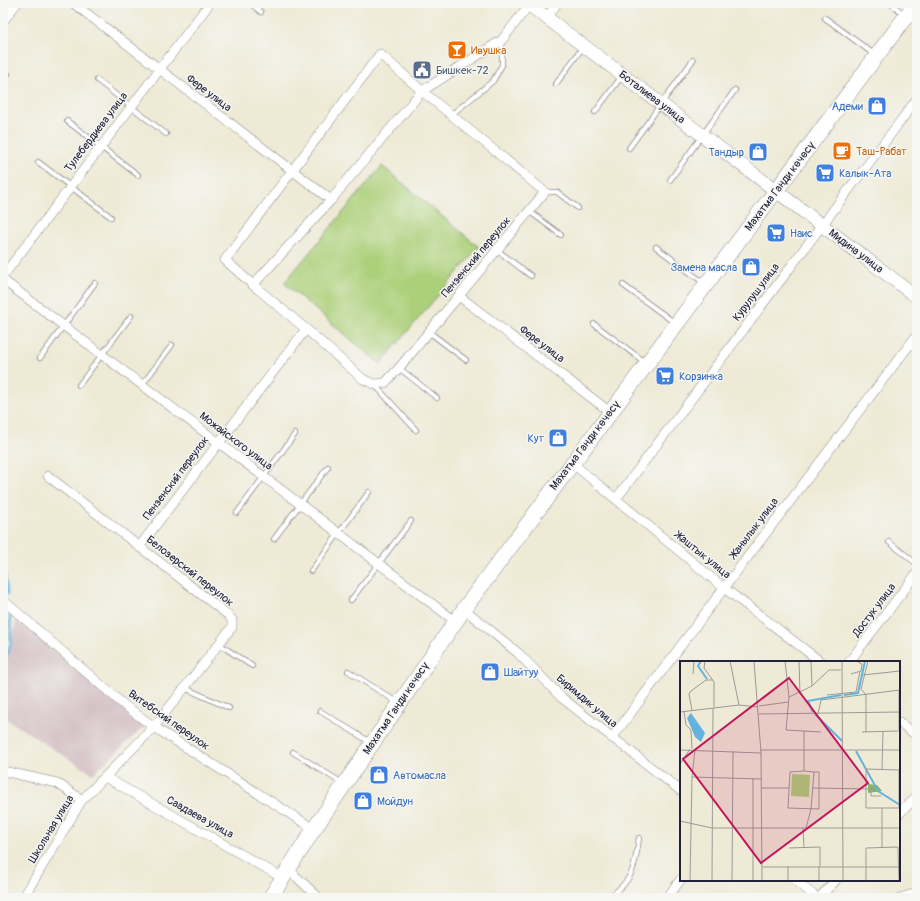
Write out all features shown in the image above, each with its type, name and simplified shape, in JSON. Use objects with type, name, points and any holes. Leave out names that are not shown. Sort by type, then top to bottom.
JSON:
[{"type":"main road","name":"Махатма Ганди көчөсү","points":[[270,898],[344,784],[459,615],[916,3]]},
{"type":"street","points":[[3,21],[17,3]]},
{"type":"street","name":"Фере улица","points":[[73,3],[331,200]]},
{"type":"street","name":"Тулебердиева улица","points":[[3,276],[158,69],[210,3]]},
{"type":"street","points":[[547,18],[557,3]]},
{"type":"street","points":[[253,285],[331,200],[422,91],[502,40],[528,4]]},
{"type":"street","name":"Боталиева улица","points":[[528,4],[776,191]]},
{"type":"street","points":[[374,384],[363,379],[225,260],[380,54],[422,91],[545,192]]},
{"type":"street","name":"Курулуш улица","points":[[616,499],[917,99]]},
{"type":"street","name":"Мидина улица","points":[[776,191],[917,297]]},
{"type":"street","name":"Пензенский переулок","points":[[374,384],[385,383],[399,368],[545,192]]},
{"type":"street","name":"Можайского улица","points":[[3,280],[379,563],[459,615]]},
{"type":"street","name":"Фере улица","points":[[459,296],[610,412]]},
{"type":"street","name":"Пензенский переулок","points":[[139,547],[306,329]]},
{"type":"street","name":"Жанылык улица","points":[[612,738],[724,588],[917,335]]},
{"type":"street","name":"Жаштык улица","points":[[572,463],[724,588],[820,661]]},
{"type":"street","name":"Белозерский переулок","points":[[48,476],[228,615],[232,620],[232,626],[219,644],[154,727],[105,777]]},
{"type":"street","name":"Достук улица","points":[[850,661],[917,573]]},
{"type":"street","name":"Витебский переулок","points":[[3,600],[124,705],[154,727],[314,829]]},
{"type":"street","name":"Биримдик улица","points":[[459,615],[518,653],[562,698],[680,790]]},
{"type":"street","points":[[900,723],[917,736]]},
{"type":"street","points":[[4,773],[57,783],[82,800]]},
{"type":"street","name":"Школьная улица","points":[[23,898],[82,800],[105,777]]},
{"type":"street","name":"Саадаева улица","points":[[105,777],[286,873],[319,898]]},
{"type":"street","points":[[900,813],[917,796]]},
{"type":"street","points":[[667,898],[680,880]]},
{"type":"street","points":[[795,881],[818,898],[835,881]]},
{"type":"street","points":[[900,898],[917,893]]},
{"type":"lane","points":[[250,3],[261,12]]},
{"type":"lane","points":[[890,3],[907,16]]},
{"type":"lane","points":[[825,18],[876,56]]},
{"type":"lane","points":[[451,115],[493,81],[502,65],[502,40]]},
{"type":"lane","points":[[556,84],[584,46]]},
{"type":"lane","points":[[629,148],[693,60]]},
{"type":"lane","points":[[3,71],[8,74]]},
{"type":"lane","points":[[595,112],[623,75]]},
{"type":"lane","points":[[97,80],[166,134]]},
{"type":"lane","points":[[670,180],[735,90]]},
{"type":"lane","points":[[67,121],[138,175]]},
{"type":"lane","points":[[38,162],[111,217]]},
{"type":"lane","points":[[545,192],[557,192],[578,208]]},
{"type":"lane","points":[[529,211],[561,236]]},
{"type":"lane","points":[[656,247],[706,285]]},
{"type":"lane","points":[[497,250],[531,276]]},
{"type":"lane","points":[[40,358],[63,325],[95,284]]},
{"type":"lane","points":[[623,285],[676,324]]},
{"type":"lane","points":[[78,385],[131,316]]},
{"type":"lane","points":[[594,324],[646,364]]},
{"type":"lane","points":[[429,332],[466,360]]},
{"type":"lane","points":[[142,385],[172,345]]},
{"type":"lane","points":[[399,368],[437,398]]},
{"type":"lane","points":[[374,384],[416,430]]},
{"type":"lane","points":[[237,513],[295,434]]},
{"type":"lane","points":[[274,539],[328,467]]},
{"type":"lane","points":[[311,571],[369,492]]},
{"type":"lane","points":[[351,600],[411,521]]},
{"type":"lane","points":[[889,542],[917,564]]},
{"type":"lane","points":[[219,644],[252,666]]},
{"type":"lane","points":[[348,671],[399,703]]},
{"type":"lane","points":[[185,688],[229,708]]},
{"type":"lane","points":[[320,711],[372,744]]},
{"type":"lane","points":[[293,752],[344,784]]},
{"type":"lane","points":[[608,898],[622,888],[636,865],[639,838]]},
{"type":"shaded area","points":[[17,617],[146,725],[93,774],[3,717],[3,676]]},
{"type":"green space","points":[[382,166],[479,247],[380,364],[284,283]]},
{"type":"waterway","points":[[3,557],[7,594]]},
{"type":"waterway","points":[[3,666],[11,643],[10,616]]},
{"type":"place","name":"Ивушка","points":[[457,50]]},
{"type":"place","name":"Бишкек-72","points":[[422,70]]},
{"type":"place","name":"Адеми","points":[[877,106]]},
{"type":"place","name":"Таш-Рабат","points":[[842,151]]},
{"type":"place","name":"Тандыр","points":[[758,152]]},
{"type":"place","name":"Калык-Ата","points":[[825,173]]},
{"type":"place","name":"Наис","points":[[776,233]]},
{"type":"place","name":"Замена масла","points":[[751,267]]},
{"type":"place","name":"Корзинка","points":[[665,376]]},
{"type":"place","name":"Кут","points":[[558,438]]},
{"type":"place","name":"Шайтуу","points":[[490,672]]},
{"type":"place","name":"Автомасла","points":[[379,775]]},
{"type":"place","name":"Мойдун","points":[[363,801]]}]
